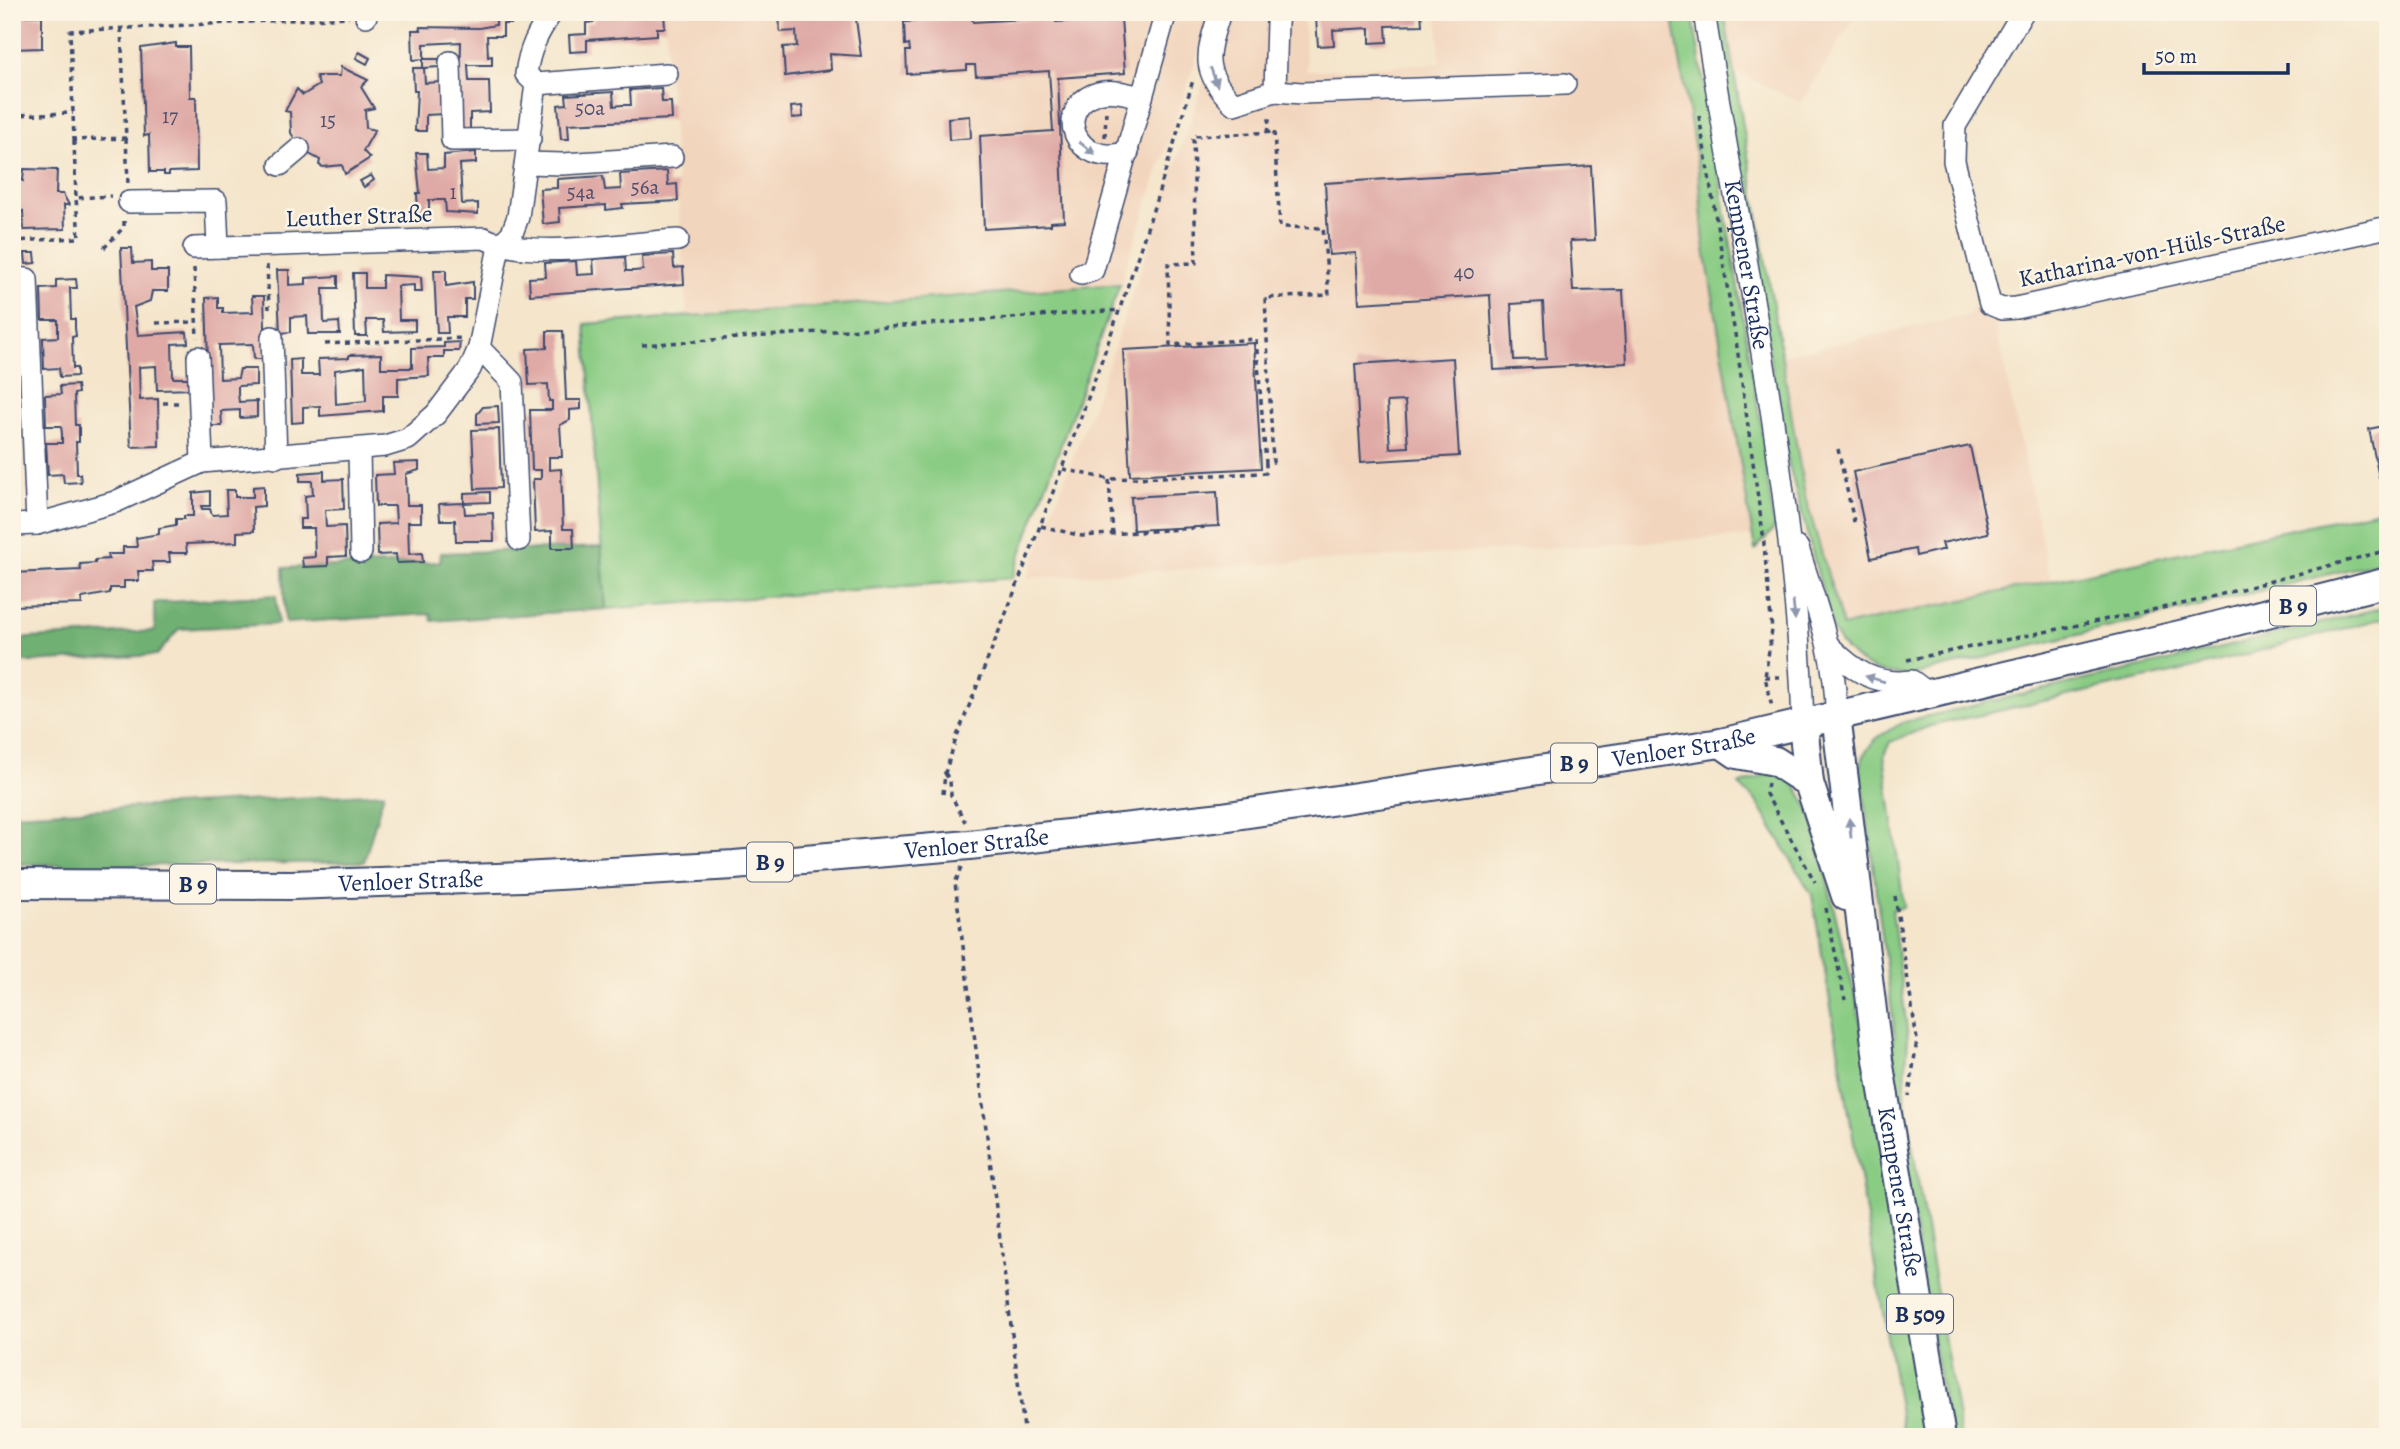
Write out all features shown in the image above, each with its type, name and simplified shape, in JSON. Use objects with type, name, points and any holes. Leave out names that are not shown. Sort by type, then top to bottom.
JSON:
[{"type":"main road","name":"Venloer Straße","points":[[12,884],[374,883],[734,865],[969,845],[1222,817],[1721,743],[2197,631],[2388,582]]},
{"type":"main road","name":"Kempener Straße","points":[[1836,715],[1878,1060],[1941,1437]]},
{"type":"main road","name":"Kempener Straße","points":[[1803,723],[1809,783],[1864,945]]},
{"type":"main road","points":[[1721,743],[1737,754],[1775,761],[1809,783]]},
{"type":"street","points":[[12,524],[37,524],[115,502],[202,462],[359,450],[408,439],[436,414],[470,369],[480,343],[499,246],[512,233],[518,217],[536,84],[527,74],[528,60],[533,43],[552,12]]},
{"type":"street","points":[[1081,274],[1093,270],[1166,12]]},
{"type":"street","points":[[1220,12],[1206,55],[1216,87],[1234,104],[1275,91],[1302,93],[1564,84]]},
{"type":"street","points":[[1275,91],[1277,22],[1280,12]]},
{"type":"street","name":"Kempener Straße","points":[[1704,12],[1755,307],[1785,517],[1803,723]]},
{"type":"street","name":"Katharina-von-Hüls-Straße","points":[[2023,12],[1955,126],[1954,161],[1990,304],[2002,309],[2016,308],[2388,227]]},
{"type":"street","points":[[450,62],[452,141],[530,139]]},
{"type":"street","points":[[536,84],[667,74]]},
{"type":"street","points":[[1128,152],[1105,156],[1081,148],[1073,133],[1074,115],[1081,103],[1097,93],[1142,97]]},
{"type":"street","points":[[280,165],[299,149]]},
{"type":"street","points":[[526,163],[563,164],[672,157]]},
{"type":"street","points":[[126,202],[216,201],[218,247]]},
{"type":"street","name":"Leuther Straße","points":[[194,248],[484,238],[499,246],[533,250],[678,240]]},
{"type":"street","points":[[12,278],[27,279],[37,524]]},
{"type":"street","points":[[272,337],[276,457]]},
{"type":"street","points":[[480,343],[512,382],[519,540]]},
{"type":"street","points":[[198,357],[202,462]]},
{"type":"street","points":[[359,450],[361,552]]},
{"type":"street","name":"Kempener Straße","points":[[1785,517],[1829,646],[1836,683],[1836,715]]},
{"type":"street","points":[[1829,646],[1864,676],[1886,682],[1912,681],[1928,693]]},
{"type":"path","points":[[12,241],[79,238],[70,31],[442,12]]},
{"type":"path","points":[[104,248],[124,227],[126,202],[121,28]]},
{"type":"path","points":[[943,794],[945,773],[957,736],[1063,469],[1121,310],[1194,77]]},
{"type":"path","points":[[1105,156],[1106,92]]},
{"type":"path","points":[[12,115],[73,113]]},
{"type":"path","points":[[1063,469],[1109,479],[1266,473],[1256,339],[1170,345],[1168,264],[1196,264],[1193,136],[1274,132],[1280,227],[1323,228],[1329,295],[1265,298],[1273,463],[1266,463]]},
{"type":"path","points":[[74,140],[126,138]]},
{"type":"path","points":[[76,198],[115,196],[126,202]]},
{"type":"path","points":[[267,245],[269,309]]},
{"type":"path","points":[[194,248],[198,357]]},
{"type":"path","points":[[642,345],[1121,310]]},
{"type":"path","points":[[156,323],[196,322]]},
{"type":"path","points":[[325,344],[480,343]]},
{"type":"path","points":[[1838,449],[1855,526]]},
{"type":"path","points":[[1109,479],[1112,534]]},
{"type":"path","points":[[1041,526],[1082,536],[1208,527]]},
{"type":"path","points":[[1898,662],[2196,601],[2388,550]]},
{"type":"path","points":[[955,883],[1025,1437]]},
{"type":"path","points":[[1895,896],[1917,1040],[1909,1097]]},
{"type":"shaded area","points":[[664,12],[1212,12],[1120,284],[687,316]]},
{"type":"shaded area","points":[[1227,12],[1303,12],[1307,71],[1440,63],[1438,12],[1593,12],[1674,23],[1698,169],[1704,243],[1752,536],[1027,578],[1108,366]]},
{"type":"shaded area","points":[[1724,12],[1858,12],[1801,103],[1734,71]]},
{"type":"shaded area","points":[[1975,307],[1998,322],[1996,329],[2051,581],[1843,626],[1805,496],[1781,356],[1969,315]]},
{"type":"green space","points":[[1672,12],[1692,12],[1760,419],[1774,529],[1755,550],[1704,243],[1698,169]]},
{"type":"green space","points":[[1712,12],[1724,12],[1805,496],[1843,626],[2388,508],[2388,560],[1912,675],[1876,670],[1856,659],[1833,631],[1786,454]]},
{"type":"green space","points":[[1120,284],[1012,578],[606,609],[585,324]]},
{"type":"green space","points":[[601,547],[606,609],[432,621],[431,614],[285,623],[283,568],[440,562],[441,553]]},
{"type":"green space","points":[[276,595],[278,624],[179,629],[157,655],[12,663],[12,639],[155,631],[154,603]]},
{"type":"green space","points":[[2388,606],[2388,617],[2190,669],[1930,726],[1890,742],[1884,755],[1904,907],[1892,910],[1908,1038],[1904,1096],[1961,1437],[1949,1437],[1887,1062],[1895,1035],[1860,766],[1864,756],[1877,738],[1906,721],[2185,657]]},
{"type":"green space","points":[[1777,771],[1794,783],[1810,810],[1857,1004],[1932,1437],[1904,1437],[1812,895],[1757,802],[1739,785]]},
{"type":"green space","points":[[384,793],[364,862],[108,866],[12,864],[12,814]]},
{"type":"building","points":[[113,12],[136,12],[136,16],[113,16]]},
{"type":"building","points":[[593,12],[664,12],[665,28],[657,28],[657,35],[587,40],[587,51],[570,52],[569,35],[586,34],[586,23],[594,22]]},
{"type":"building","points":[[779,12],[855,12],[861,56],[830,54],[831,70],[785,76],[783,47],[797,46],[796,31],[780,32]]},
{"type":"building","points":[[966,12],[971,14],[973,22],[1045,18],[1048,12],[1053,13],[1056,22],[1121,18],[1125,73],[1058,78],[1064,221],[1051,222],[1051,225],[984,229],[980,136],[1053,131],[1049,71],[976,76],[975,65],[967,65],[967,70],[907,74],[906,51],[910,51],[909,44],[905,45],[904,22],[962,18]]},
{"type":"building","points":[[1327,12],[1421,12],[1422,25],[1386,26],[1387,42],[1370,43],[1370,28],[1333,30],[1334,45],[1318,46],[1316,18],[1328,17]]},
{"type":"building","points":[[12,16],[42,16],[42,48],[12,49]]},
{"type":"building","points":[[496,17],[510,17],[511,24],[503,24],[503,36],[487,36],[488,57],[492,56],[492,65],[468,65],[469,81],[489,81],[490,112],[470,113],[470,129],[459,129],[461,42],[424,44],[424,59],[439,59],[439,67],[424,68],[425,83],[442,82],[443,114],[426,115],[426,131],[415,131],[417,91],[414,91],[413,68],[423,68],[423,59],[413,60],[412,30],[421,30],[420,27],[479,28],[496,25]]},
{"type":"building","points":[[176,43],[176,47],[189,47],[190,97],[196,97],[197,171],[169,172],[169,175],[164,175],[164,172],[150,172],[149,135],[144,136],[141,48]]},
{"type":"building","points":[[359,52],[370,58],[367,64],[356,58]]},
{"type":"building","points":[[341,67],[368,80],[361,87],[374,108],[365,110],[366,128],[375,130],[363,151],[370,158],[345,174],[342,165],[323,167],[319,165],[320,160],[302,150],[291,133],[290,112],[285,111],[297,89],[303,95],[319,85],[316,76],[340,76]]},
{"type":"building","points":[[661,88],[662,102],[671,102],[672,119],[568,124],[569,139],[561,139],[558,105],[567,104],[566,95],[613,92],[614,106],[631,105],[630,90]]},
{"type":"building","points":[[802,106],[803,117],[792,118],[791,107]]},
{"type":"building","points":[[970,116],[971,138],[949,140],[948,118]]},
{"type":"building","points":[[476,152],[476,163],[460,164],[462,204],[478,203],[478,214],[446,212],[445,200],[429,200],[429,216],[418,217],[417,193],[420,193],[416,153],[427,153],[428,169],[444,168],[444,155]]},
{"type":"building","points":[[1591,166],[1595,240],[1570,241],[1573,291],[1623,290],[1627,363],[1494,370],[1490,295],[1359,303],[1356,253],[1329,255],[1325,183]],"holes":[[[1543,302],[1546,359],[1514,360],[1511,304]]]},
{"type":"building","points":[[24,169],[57,170],[56,194],[63,194],[69,205],[64,205],[65,229],[24,230],[23,211],[12,215],[12,176],[23,181]]},
{"type":"building","points":[[667,171],[668,185],[677,184],[678,201],[622,204],[623,208],[606,210],[606,205],[559,208],[560,222],[543,224],[540,189],[557,188],[557,179],[603,176],[605,190],[621,189],[620,174]]},
{"type":"building","points":[[371,175],[374,180],[364,187],[360,181]]},
{"type":"building","points":[[121,248],[132,248],[133,263],[151,262],[151,271],[168,271],[168,291],[152,291],[150,301],[134,307],[138,335],[187,332],[188,343],[172,344],[173,378],[189,378],[197,389],[157,390],[156,366],[139,367],[140,400],[158,399],[159,446],[131,447]]},
{"type":"building","points":[[25,253],[35,253],[36,263],[26,264]]},
{"type":"building","points":[[673,254],[674,268],[683,267],[684,284],[530,295],[529,278],[546,277],[545,263],[576,261],[577,275],[594,274],[593,259],[625,257],[626,271],[634,271],[643,270],[642,256]]},
{"type":"building","points":[[277,270],[289,270],[289,285],[306,284],[306,278],[338,276],[338,288],[323,288],[324,323],[339,322],[340,334],[308,334],[307,316],[291,317],[291,332],[280,333]]},
{"type":"building","points":[[434,270],[446,270],[446,286],[473,282],[473,299],[465,299],[465,317],[447,317],[448,333],[437,333]]},
{"type":"building","points":[[353,273],[365,273],[365,288],[382,288],[382,275],[421,277],[422,292],[414,292],[414,285],[398,286],[399,320],[415,320],[415,331],[384,332],[383,320],[366,320],[367,336],[355,336]]},
{"type":"building","points":[[76,279],[77,288],[70,288],[71,319],[75,319],[76,336],[72,337],[73,368],[77,368],[77,376],[60,377],[59,368],[44,369],[43,338],[58,337],[58,320],[42,320],[41,289],[56,288],[56,280]]},
{"type":"building","points":[[252,296],[264,296],[266,359],[254,359],[253,344],[219,345],[220,379],[238,378],[240,369],[256,369],[256,385],[238,386],[238,394],[239,402],[257,401],[257,417],[240,418],[240,410],[221,411],[222,426],[210,426],[206,298],[218,297],[218,308],[223,308],[223,313],[253,312]]},
{"type":"building","points":[[547,331],[563,331],[566,400],[581,400],[581,409],[570,410],[570,420],[560,425],[562,457],[549,457],[549,470],[561,469],[563,529],[573,529],[574,548],[552,548],[552,531],[535,532],[533,479],[541,479],[541,470],[532,470],[530,410],[552,410],[552,401],[549,401],[548,384],[529,385],[527,349],[547,348]]},
{"type":"building","points":[[460,342],[459,351],[444,351],[444,358],[428,358],[429,376],[398,378],[398,396],[383,396],[383,411],[320,416],[320,406],[303,407],[303,422],[292,423],[290,360],[301,359],[301,375],[319,375],[318,359],[349,358],[349,355],[381,354],[381,368],[412,368],[412,348],[444,347],[444,343]],"holes":[[[365,366],[366,401],[336,404],[335,370]]]},
{"type":"building","points":[[1254,343],[1261,468],[1130,475],[1123,350]]},
{"type":"building","points":[[1453,358],[1459,456],[1361,462],[1355,364]],"holes":[[[1405,401],[1408,447],[1390,448],[1387,402]]]},
{"type":"building","points":[[77,385],[78,393],[74,394],[75,425],[79,425],[79,442],[76,442],[77,474],[80,474],[81,482],[64,483],[63,474],[48,475],[46,443],[62,443],[62,434],[61,426],[46,426],[45,395],[61,394],[60,386]]},
{"type":"building","points":[[498,406],[499,423],[477,424],[477,414],[483,407]]},
{"type":"building","points":[[2388,425],[2388,475],[2379,477],[2369,429]]},
{"type":"building","points":[[499,429],[501,488],[475,489],[472,430]]},
{"type":"building","points":[[1970,446],[1988,533],[1942,543],[1944,550],[1916,556],[1915,549],[1871,558],[1853,472]]},
{"type":"building","points":[[419,462],[419,470],[406,474],[407,505],[421,505],[421,522],[408,522],[409,554],[422,553],[423,562],[397,563],[396,554],[378,555],[377,524],[396,523],[395,506],[376,506],[375,475],[394,474],[393,463]]},
{"type":"building","points":[[324,471],[324,480],[343,479],[344,509],[325,510],[326,527],[345,526],[346,556],[328,557],[328,566],[303,567],[302,558],[315,557],[314,528],[300,528],[300,519],[306,519],[305,496],[313,495],[312,481],[300,481],[300,473]]},
{"type":"building","points":[[264,486],[264,506],[253,507],[254,531],[237,532],[237,542],[186,544],[187,553],[169,553],[170,562],[152,562],[153,571],[138,571],[139,581],[124,581],[124,588],[110,588],[110,593],[82,598],[82,604],[12,606],[12,573],[81,570],[80,564],[109,559],[108,554],[123,554],[123,547],[137,547],[136,538],[159,534],[159,528],[176,525],[176,519],[193,516],[193,493],[210,491],[210,506],[201,506],[202,509],[210,509],[212,515],[227,514],[226,490],[235,490],[235,497],[253,497],[253,487]]},
{"type":"building","points":[[490,492],[490,502],[464,503],[464,493]]},
{"type":"building","points":[[1217,492],[1219,526],[1133,530],[1131,497]]},
{"type":"building","points":[[464,503],[465,514],[493,513],[494,541],[456,541],[455,520],[440,520],[439,504]]}]
